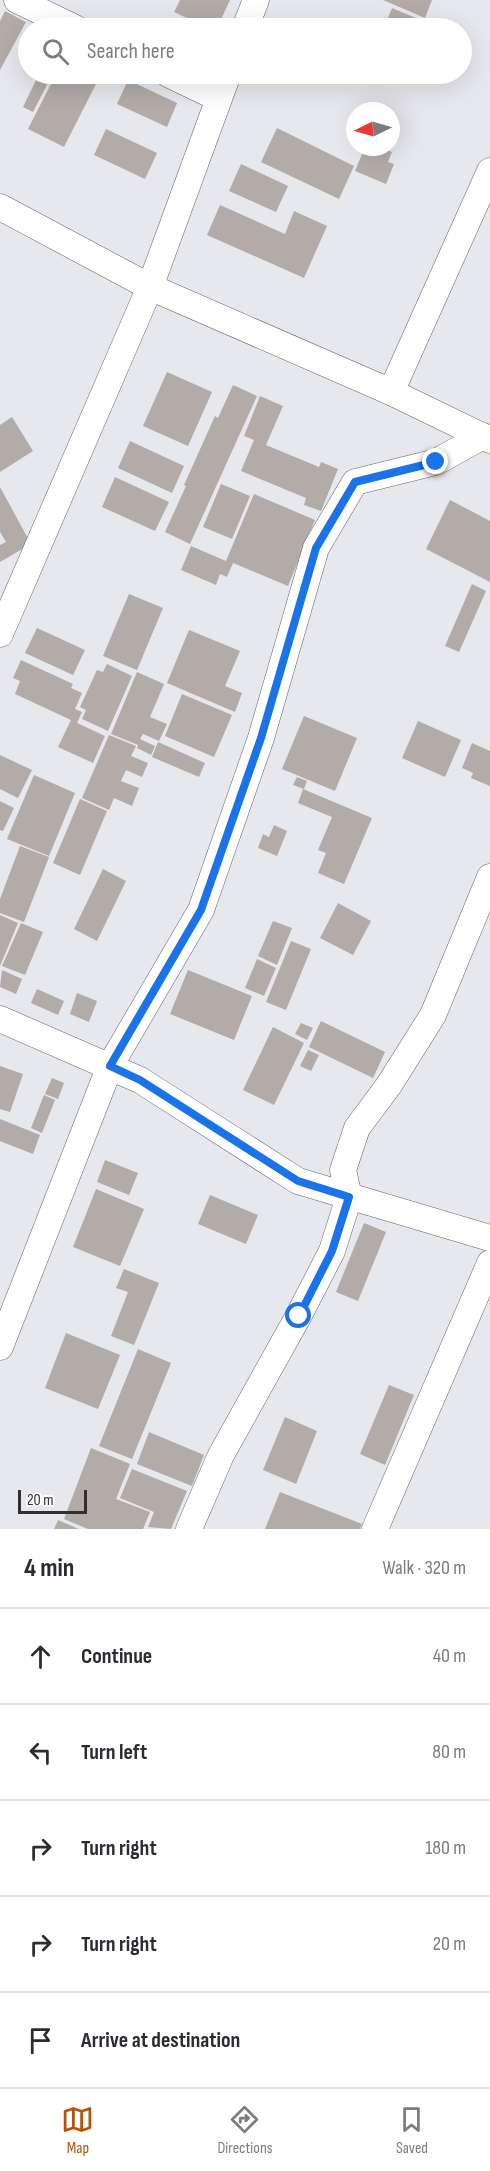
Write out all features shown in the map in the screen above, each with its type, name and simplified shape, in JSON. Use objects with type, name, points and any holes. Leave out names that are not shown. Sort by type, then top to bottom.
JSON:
[{"type":"street","points":[[17,0],[54,18]]},
{"type":"street","points":[[249,18],[256,0]]},
{"type":"street","points":[[189,84],[218,98]]},
{"type":"street","points":[[0,634],[150,287],[224,84]]},
{"type":"street","points":[[391,392],[490,171]]},
{"type":"street","points":[[0,207],[150,287],[391,392],[486,438]]},
{"type":"street","points":[[464,228],[490,220]]},
{"type":"street","points":[[0,1347],[110,1066],[201,910],[261,738],[316,548],[355,482],[436,462],[486,438]]},
{"type":"street","points":[[189,1529],[221,1455],[299,1316],[332,1251],[349,1197],[343,1170],[357,1128],[389,1085],[433,1015],[490,877]]},
{"type":"street","points":[[0,1019],[140,1080],[298,1181],[490,1238]]},
{"type":"street","points":[[375,1529],[490,1263]]},
{"type":"building","points":[[180,0],[230,0],[222,18],[187,18],[174,12]]},
{"type":"building","points":[[383,0],[432,0],[425,18]]},
{"type":"building","points":[[392,8],[416,18],[388,18]]},
{"type":"building","points":[[5,11],[18,18],[18,37],[0,70],[0,21]]},
{"type":"building","points":[[34,84],[47,84],[33,112],[23,107]]},
{"type":"building","points":[[51,84],[96,84],[64,147],[28,129]]},
{"type":"building","points":[[126,84],[137,84],[177,103],[167,127],[117,104]]},
{"type":"building","points":[[277,128],[354,166],[339,199],[261,162]]},
{"type":"building","points":[[106,129],[157,153],[145,179],[94,155]]},
{"type":"building","points":[[361,156],[390,156],[388,162],[394,164],[386,184],[355,171]]},
{"type":"building","points":[[241,164],[288,186],[276,212],[229,191]]},
{"type":"building","points":[[220,205],[285,234],[294,211],[327,226],[304,278],[207,235]]},
{"type":"building","points":[[167,372],[212,392],[188,446],[143,426]]},
{"type":"building","points":[[233,385],[257,396],[190,544],[165,532],[215,416],[218,418]]},
{"type":"building","points":[[260,396],[283,406],[266,445],[319,467],[321,462],[338,469],[321,511],[304,505],[306,498],[241,471],[254,440],[244,436]]},
{"type":"building","points":[[12,417],[33,451],[0,472],[0,425]]},
{"type":"building","points":[[130,441],[184,466],[172,493],[118,468]]},
{"type":"building","points":[[115,477],[169,502],[155,531],[102,507]]},
{"type":"building","points":[[221,484],[250,496],[232,539],[203,527]]},
{"type":"building","points":[[0,487],[31,544],[0,562],[0,545],[6,542],[0,532]]},
{"type":"building","points":[[254,494],[315,520],[288,586],[233,563],[227,577],[220,574],[216,585],[181,570],[191,546],[226,561]]},
{"type":"building","points":[[450,500],[490,521],[490,582],[426,549]]},
{"type":"building","points":[[472,584],[486,591],[459,652],[445,646]]},
{"type":"building","points":[[129,594],[163,608],[137,670],[103,656]]},
{"type":"building","points":[[37,628],[85,650],[73,675],[25,653]]},
{"type":"building","points":[[189,630],[240,651],[225,686],[242,693],[235,712],[167,683]]},
{"type":"building","points":[[21,660],[73,684],[71,688],[82,693],[75,709],[82,712],[77,723],[105,736],[93,763],[58,747],[71,720],[15,694],[20,681],[13,678]]},
{"type":"building","points":[[107,664],[132,676],[108,731],[82,719],[86,710],[80,707],[97,670],[103,672]]},
{"type":"building","points":[[137,672],[164,684],[150,717],[167,724],[159,741],[143,734],[140,739],[155,746],[151,755],[137,748],[138,745],[111,734]]},
{"type":"building","points":[[182,694],[232,715],[214,757],[165,736]]},
{"type":"building","points":[[304,716],[357,738],[335,791],[282,769]]},
{"type":"building","points":[[418,721],[461,740],[445,777],[402,758]]},
{"type":"building","points":[[109,735],[136,746],[131,756],[148,763],[142,777],[126,770],[121,781],[139,788],[132,806],[114,798],[109,810],[82,798]]},
{"type":"building","points":[[158,742],[205,763],[199,777],[152,757]]},
{"type":"building","points":[[472,743],[490,751],[490,786],[471,778],[473,773],[462,768]]},
{"type":"building","points":[[0,755],[32,770],[18,798],[0,789]]},
{"type":"building","points":[[34,775],[75,793],[49,856],[7,839]]},
{"type":"building","points":[[297,777],[307,781],[304,789],[293,785]]},
{"type":"building","points":[[303,789],[372,818],[344,884],[318,873],[326,853],[318,850],[332,817],[298,803]]},
{"type":"building","points":[[80,799],[107,811],[80,875],[53,863]]},
{"type":"building","points":[[0,801],[14,808],[3,831],[0,830]]},
{"type":"building","points":[[274,825],[287,831],[277,856],[258,848],[263,834],[269,837]]},
{"type":"building","points":[[20,846],[49,857],[24,922],[0,913],[0,899]]},
{"type":"building","points":[[103,869],[126,881],[97,941],[74,929]]},
{"type":"building","points":[[338,903],[371,921],[353,955],[320,938]]},
{"type":"building","points":[[0,915],[18,923],[0,966]]},
{"type":"building","points":[[273,921],[292,928],[277,965],[258,956]]},
{"type":"building","points":[[21,923],[43,932],[25,975],[2,966]]},
{"type":"building","points":[[291,941],[311,949],[286,1010],[266,1002]]},
{"type":"building","points":[[257,959],[276,968],[264,996],[245,988]]},
{"type":"building","points":[[2,970],[22,979],[16,994],[0,987]]},
{"type":"building","points":[[188,970],[252,996],[234,1040],[170,1014]]},
{"type":"building","points":[[37,989],[64,1001],[58,1015],[31,1003]]},
{"type":"building","points":[[77,993],[97,1001],[89,1022],[70,1014]]},
{"type":"building","points":[[321,1021],[385,1052],[373,1078],[309,1047]]},
{"type":"building","points":[[301,1023],[313,1028],[307,1040],[295,1034]]},
{"type":"building","points":[[273,1027],[304,1043],[274,1105],[243,1090]]},
{"type":"building","points":[[308,1050],[319,1055],[311,1071],[300,1066]]},
{"type":"building","points":[[0,1066],[23,1074],[10,1112],[0,1109]]},
{"type":"building","points":[[52,1078],[64,1083],[58,1099],[45,1094]]},
{"type":"building","points":[[44,1095],[55,1100],[42,1133],[31,1128]]},
{"type":"building","points":[[0,1119],[40,1135],[33,1154],[0,1141]]},
{"type":"building","points":[[105,1160],[138,1173],[129,1195],[97,1182]]},
{"type":"building","points":[[96,1189],[144,1209],[120,1266],[73,1247]]},
{"type":"building","points":[[210,1195],[258,1215],[246,1244],[198,1224]]},
{"type":"building","points":[[364,1223],[386,1232],[358,1301],[336,1292]]},
{"type":"building","points":[[124,1269],[159,1283],[134,1345],[111,1336],[128,1292],[116,1288]]},
{"type":"building","points":[[66,1333],[120,1355],[98,1409],[45,1388]]},
{"type":"building","points":[[138,1349],[171,1363],[132,1459],[99,1446]]},
{"type":"building","points":[[389,1385],[414,1395],[385,1465],[360,1454]]},
{"type":"building","points":[[285,1417],[317,1431],[296,1484],[263,1470]]},
{"type":"building","points":[[149,1432],[204,1455],[192,1486],[137,1464]]},
{"type":"building","points":[[91,1448],[130,1464],[116,1499],[150,1512],[143,1529],[88,1529],[64,1519]]},
{"type":"building","points":[[132,1469],[187,1491],[171,1529],[148,1527],[154,1512],[120,1498]]},
{"type":"building","points":[[280,1492],[362,1524],[360,1529],[265,1529]]},
{"type":"building","points":[[58,1520],[79,1529],[54,1529]]},
{"type":"route","points":[[299,1316],[332,1251],[349,1197],[298,1181],[140,1080],[110,1066],[201,910],[261,738],[316,548],[355,482],[436,462]]}]
